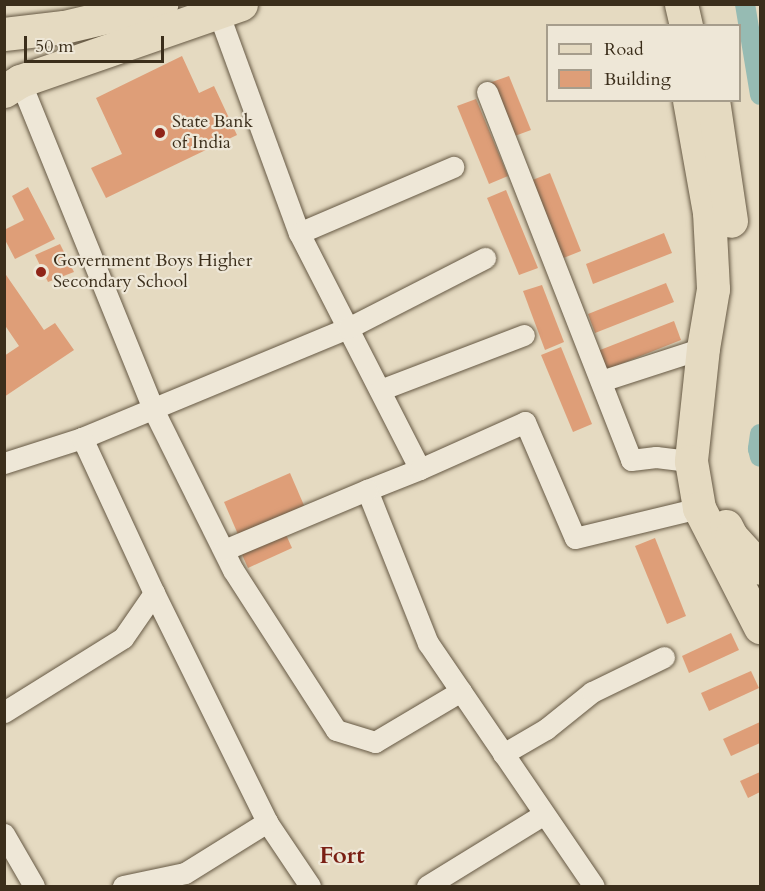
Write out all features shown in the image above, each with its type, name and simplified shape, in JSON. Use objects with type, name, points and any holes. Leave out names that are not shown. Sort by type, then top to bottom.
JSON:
[{"type":"main road","points":[[4,34],[64,27],[161,4]]},
{"type":"main road","points":[[12,86],[229,8]]},
{"type":"main road","points":[[689,102],[709,212],[713,289],[703,348],[691,461],[699,508],[760,627]]},
{"type":"main road","points":[[712,102],[725,170],[732,227],[732,283],[707,450],[716,501],[731,536],[760,568]]},
{"type":"street","points":[[229,8],[299,232],[420,469]]},
{"type":"street","points":[[12,86],[153,409],[233,570],[336,730],[375,742],[461,691]]},
{"type":"street","points":[[486,92],[631,460],[656,457],[691,461]]},
{"type":"street","points":[[299,232],[453,167]]},
{"type":"street","points":[[4,464],[82,438],[348,328],[485,258]]},
{"type":"street","points":[[380,390],[524,335]]},
{"type":"street","points":[[601,381],[703,348]]},
{"type":"street","points":[[224,550],[420,469],[525,422],[575,538],[699,508]]},
{"type":"street","points":[[82,438],[154,593],[267,822],[310,886]]},
{"type":"street","points":[[367,490],[428,643],[594,886]]},
{"type":"street","points":[[4,712],[123,638],[154,593]]},
{"type":"street","points":[[503,754],[546,729],[592,692],[664,657]]},
{"type":"street","points":[[427,886],[544,814]]},
{"type":"street","points":[[123,886],[185,873],[267,822]]},
{"type":"street","points":[[7,843],[34,886]]},
{"type":"building","points":[[182,56],[199,93],[214,86],[237,135],[106,198],[91,168],[122,154],[96,98]]},
{"type":"building","points":[[509,76],[531,130],[512,137],[489,83]]},
{"type":"building","points":[[476,99],[508,176],[489,184],[457,106]]},
{"type":"building","points":[[550,173],[581,251],[561,259],[530,181]]},
{"type":"building","points":[[28,187],[55,239],[15,259],[4,238],[4,230],[24,220],[12,196]]},
{"type":"building","points":[[506,190],[538,268],[519,275],[487,198]]},
{"type":"building","points":[[664,233],[672,253],[593,284],[586,264]]},
{"type":"building","points":[[60,244],[74,272],[48,282],[35,255]]},
{"type":"building","points":[[4,272],[44,330],[55,323],[74,350],[4,397],[4,356],[19,346],[4,324]]},
{"type":"building","points":[[666,283],[674,302],[595,333],[588,314]]},
{"type":"building","points":[[542,285],[564,342],[545,350],[523,291]]},
{"type":"building","points":[[674,321],[681,340],[603,371],[595,352]]},
{"type":"building","points":[[561,347],[592,424],[573,432],[541,355]]},
{"type":"building","points":[[290,473],[306,510],[240,539],[224,502]]},
{"type":"building","points":[[283,528],[292,548],[248,568],[239,548]]},
{"type":"building","points":[[655,538],[686,616],[667,624],[635,546]]},
{"type":"building","points":[[731,633],[739,650],[689,673],[682,656]]},
{"type":"building","points":[[751,671],[759,688],[709,711],[701,693]]},
{"type":"building","points":[[760,722],[760,743],[731,756],[723,739]]},
{"type":"building","points":[[760,772],[760,792],[748,798],[740,781]]},
{"type":"waterway","points":[[745,4],[760,95]]},
{"type":"waterway","points":[[760,434],[758,449],[760,457]]},
{"type":"place","name":"State Bank of India","points":[[160,133]]},
{"type":"place","name":"Government Boys Higher Secondary School","points":[[41,272]]},
{"type":"district","name":"Fort","points":[[342,856]]}]
